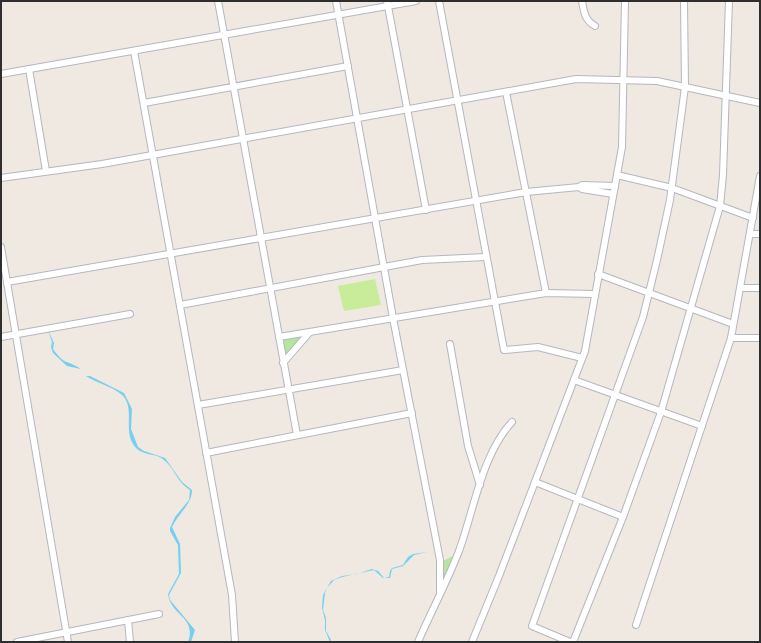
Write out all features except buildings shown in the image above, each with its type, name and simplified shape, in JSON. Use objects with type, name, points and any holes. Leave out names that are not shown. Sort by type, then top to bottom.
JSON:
[{"type":"street","points":[[218,1],[297,435]]},
{"type":"street","points":[[336,1],[393,318],[440,560],[440,592]]},
{"type":"street","points":[[1,74],[338,15],[388,3],[416,1]]},
{"type":"street","points":[[440,1],[449,48],[456,100],[504,350],[538,347],[582,358]]},
{"type":"street","points":[[582,1],[584,14],[587,20],[595,26]]},
{"type":"street","points":[[472,642],[582,358],[622,147],[625,1]]},
{"type":"street","points":[[684,1],[685,87],[672,188],[643,317],[532,626],[572,642],[623,516],[661,412],[720,206],[723,175],[724,95],[729,1]]},
{"type":"street","points":[[388,3],[426,210]]},
{"type":"street","points":[[134,51],[232,595],[235,642]]},
{"type":"street","points":[[144,103],[348,66]]},
{"type":"street","points":[[29,69],[46,171]]},
{"type":"street","points":[[1,178],[102,164],[576,79],[657,81],[760,103]]},
{"type":"street","points":[[506,92],[546,293]]},
{"type":"street","points":[[617,175],[672,188],[753,218]]},
{"type":"street","points":[[636,625],[730,338],[741,288],[760,180]]},
{"type":"street","points":[[7,282],[526,192],[579,187],[582,185],[615,186]]},
{"type":"street","points":[[579,187],[582,189],[614,194]]},
{"type":"street","points":[[751,234],[760,234]]},
{"type":"street","points":[[1,247],[68,642]]},
{"type":"street","points":[[180,305],[422,260],[486,257]]},
{"type":"street","points":[[598,274],[733,324]]},
{"type":"street","points":[[741,288],[760,288]]},
{"type":"street","points":[[279,337],[546,293],[595,294]]},
{"type":"street","points":[[1,337],[130,314]]},
{"type":"street","points":[[284,363],[309,333]]},
{"type":"street","points":[[730,338],[760,338]]},
{"type":"street","points":[[450,344],[468,446],[480,486]]},
{"type":"street","points":[[198,405],[403,370]]},
{"type":"street","points":[[574,380],[702,426]]},
{"type":"street","points":[[206,453],[412,413]]},
{"type":"street","points":[[418,642],[459,551],[480,486],[497,442],[512,422]]},
{"type":"street","points":[[535,482],[623,516]]},
{"type":"street","points":[[17,642],[159,614]]},
{"type":"street","points":[[128,620],[130,642]]},
{"type":"green space","points":[[375,279],[381,305],[344,311],[338,286]]},
{"type":"green space","points":[[304,336],[285,357],[282,340]]},
{"type":"green space","points":[[455,555],[443,582],[443,561]]},
{"type":"water","points":[[48,330],[54,343],[53,349],[60,358],[81,369],[67,366],[53,353],[51,347],[52,342]]},
{"type":"water","points":[[86,376],[90,376],[124,393],[132,409],[131,429],[138,447],[144,451],[165,458],[182,482],[192,490],[190,500],[172,527],[180,544],[181,573],[169,595],[170,600],[195,630],[191,642],[188,642],[190,634],[189,627],[170,601],[168,594],[179,574],[178,545],[170,531],[170,528],[175,517],[189,500],[190,490],[185,487],[164,460],[158,456],[139,451],[136,448],[130,435],[129,413],[126,399],[113,389]]},
{"type":"water","points":[[427,552],[414,555],[403,566],[392,569],[390,578],[384,578],[389,577],[392,568],[403,565],[408,557],[413,554]]},
{"type":"water","points":[[372,569],[378,571],[384,578],[374,570],[359,573]]},
{"type":"water","points":[[354,574],[334,580],[327,588],[331,581],[342,576]]},
{"type":"water","points":[[327,588],[323,610],[326,618],[326,631],[331,640],[330,642],[325,630],[325,620],[322,608],[323,595]]}]
